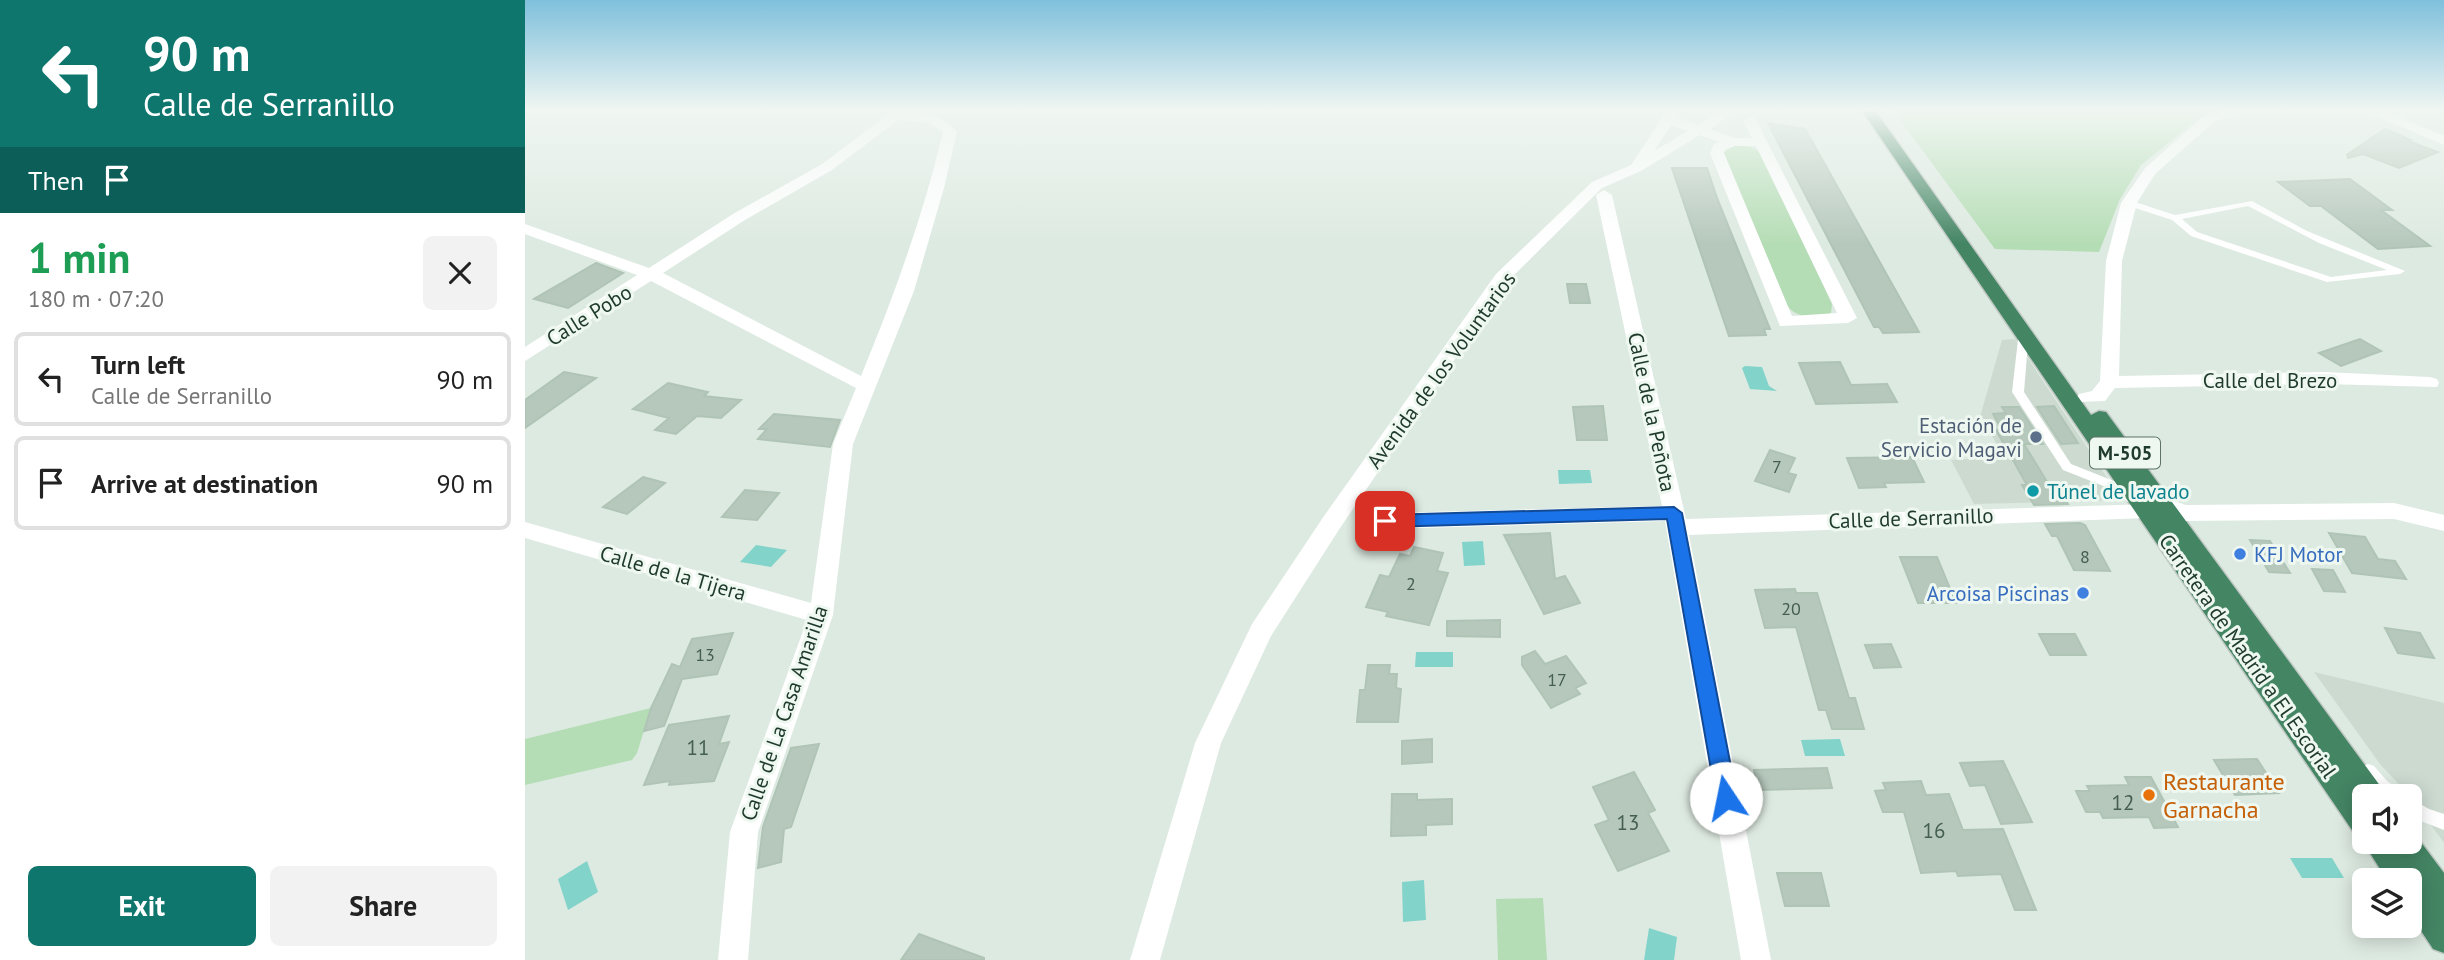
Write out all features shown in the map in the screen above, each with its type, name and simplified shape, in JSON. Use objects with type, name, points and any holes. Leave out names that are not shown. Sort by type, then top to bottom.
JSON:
[{"type":"highway","name":"Carretera de Madrid a El Escorial","points":[[1899,154],[2153,507],[2290,683],[2362,784]]},
{"type":"highway","name":"Carretera de Madrid a El Escorial","points":[[1911,154],[2086,397],[2153,507],[2352,806]]},
{"type":"highway","points":[[2413,854],[2444,898]]},
{"type":"highway","points":[[2422,906],[2444,938]]},
{"type":"street","name":"Calle Pobo","points":[[525,355],[653,275],[739,217],[845,154]]},
{"type":"street","name":"Calle de La Casa Amarilla","points":[[733,960],[744,832],[821,615],[843,444],[905,291],[945,154]]},
{"type":"street","points":[[1601,190],[1634,154]]},
{"type":"street","points":[[1636,168],[1645,154]]},
{"type":"street","name":"Avenida de los Voluntarios","points":[[1145,960],[1208,744],[1261,631],[1332,522],[1502,278],[1571,213],[1601,190],[1660,154]]},
{"type":"street","points":[[1717,154],[1786,322],[1848,318],[1767,154]]},
{"type":"street","points":[[2086,397],[2098,397],[2109,382],[2114,261],[2129,203],[2150,171],[2169,154]]},
{"type":"street","name":"Calle de la Peñota","points":[[1601,190],[1675,520],[1756,960]]},
{"type":"street","points":[[525,229],[653,275],[866,386]]},
{"type":"street","name":"Calle del Brezo","points":[[2109,382],[2324,378],[2430,383]]},
{"type":"street","name":"Calle de Serranillo","points":[[1385,521],[1675,520],[2153,507],[2185,513],[2394,511],[2444,523]]},
{"type":"street","name":"Calle de la Tijera","points":[[525,530],[821,615]]},
{"type":"lane","points":[[2129,203],[2175,218],[2194,234],[2330,280],[2400,271],[2353,255],[2288,227],[2249,203],[2175,218]]},
{"type":"lane","points":[[2024,331],[2018,392],[2067,467],[2115,486],[2153,507]]},
{"type":"lane","points":[[2290,683],[2379,784]]},
{"type":"lane","points":[[2422,812],[2444,822]]},
{"type":"shaded area","name":"Estación de Servicio Magavi","points":[[2015,339],[2122,500],[1974,504],[1951,460],[2005,457],[1980,417],[2002,340]]},
{"type":"shaded area","points":[[2314,672],[2444,703],[2444,843],[2422,813],[2422,784],[2399,784],[2380,764]]},
{"type":"green space","points":[[1723,154],[1761,154],[1832,304],[1831,313],[1820,317],[1797,314],[1788,307]]},
{"type":"green space","points":[[1925,154],[2155,154],[2141,165],[2120,199],[2099,252],[1995,249]]},
{"type":"green space","points":[[651,708],[637,753],[632,760],[525,785],[525,739]]},
{"type":"green space","points":[[1543,898],[1547,960],[1498,960],[1496,899]]},
{"type":"water","points":[[1762,367],[1769,386],[1777,391],[1750,389],[1742,368]]},
{"type":"water","points":[[1558,470],[1590,470],[1592,483],[1559,484]]},
{"type":"water","points":[[1483,541],[1485,565],[1464,566],[1462,542]]},
{"type":"water","points":[[756,545],[787,550],[771,567],[740,562]]},
{"type":"water","points":[[1416,652],[1453,652],[1453,667],[1415,667]]},
{"type":"water","points":[[1840,739],[1845,756],[1805,756],[1801,740]]},
{"type":"water","points":[[2290,858],[2332,858],[2344,878],[2302,878]]},
{"type":"water","points":[[587,861],[598,892],[568,910],[558,879]]},
{"type":"water","points":[[1424,880],[1426,920],[1403,922],[1402,882]]},
{"type":"water","points":[[1649,928],[1677,937],[1674,960],[1644,960]]},
{"type":"building","points":[[1784,154],[1819,154],[1919,332],[1883,333],[1879,327],[1874,327]]},
{"type":"building","points":[[2349,154],[2434,154],[2399,168],[2363,154],[2348,158]]},
{"type":"building","points":[[1672,168],[1707,168],[1770,329],[1764,329],[1766,335],[1729,336]]},
{"type":"building","points":[[2350,179],[2392,210],[2381,210],[2430,246],[2378,249],[2321,206],[2310,206],[2278,182]]},
{"type":"building","points":[[596,263],[623,273],[568,308],[534,299]]},
{"type":"building","points":[[1567,284],[1586,284],[1590,303],[1570,303]]},
{"type":"building","points":[[2360,339],[2381,351],[2341,366],[2319,353]]},
{"type":"building","points":[[1840,362],[1851,385],[1887,384],[1897,402],[1816,404],[1799,363]]},
{"type":"building","points":[[564,372],[596,378],[525,428],[525,400]]},
{"type":"building","points":[[668,383],[708,392],[704,396],[741,400],[721,418],[697,416],[676,434],[655,430],[669,418],[633,409]]},
{"type":"building","points":[[1603,406],[1607,440],[1577,440],[1573,407]]},
{"type":"building","points":[[2054,406],[2078,443],[2061,444],[2037,407]]},
{"type":"building","points":[[2002,407],[2019,407],[2043,444],[2024,444],[2049,485],[2056,485],[2068,504],[2034,505],[2022,485],[2027,485],[1996,430],[2002,430],[1993,414],[2006,413]]},
{"type":"building","points":[[774,414],[840,420],[830,447],[758,439],[767,429],[759,429]]},
{"type":"building","points":[[1770,450],[1795,458],[1788,473],[1796,475],[1789,492],[1755,481]]},
{"type":"building","points":[[1912,457],[1924,482],[1884,483],[1886,487],[1859,488],[1847,458]]},
{"type":"building","points":[[643,477],[665,483],[627,514],[603,507]]},
{"type":"building","points":[[745,490],[779,493],[757,520],[722,517]]},
{"type":"building","points":[[2045,524],[2085,525],[2110,571],[2074,570],[2057,536],[2052,536]]},
{"type":"building","points":[[1550,533],[1555,579],[1565,576],[1580,603],[1544,614],[1504,535]]},
{"type":"building","points":[[2329,533],[2365,537],[2378,559],[2395,561],[2406,579],[2352,573]]},
{"type":"building","points":[[2250,540],[2270,541],[2290,573],[2269,572]]},
{"type":"building","points":[[1414,547],[1443,553],[1437,571],[1448,573],[1429,625],[1386,616],[1388,612],[1366,607],[1380,575],[1389,577],[1400,554],[1410,556]]},
{"type":"building","points":[[1900,557],[1937,557],[1956,603],[1918,603]]},
{"type":"building","points":[[2312,569],[2333,570],[2345,592],[2324,591]]},
{"type":"building","points":[[1795,589],[1796,593],[1817,593],[1849,698],[1855,698],[1864,729],[1832,729],[1826,710],[1819,710],[1796,627],[1765,628],[1755,590]]},
{"type":"building","points":[[1500,620],[1500,637],[1447,636],[1447,621]]},
{"type":"building","points":[[2385,628],[2420,633],[2434,658],[2398,653]]},
{"type":"building","points":[[733,633],[717,674],[682,679],[664,726],[644,731],[651,708],[672,664],[680,667],[692,639]]},
{"type":"building","points":[[2039,634],[2075,634],[2086,655],[2050,655]]},
{"type":"building","points":[[1891,644],[1901,667],[1874,668],[1865,645]]},
{"type":"building","points":[[1535,651],[1545,664],[1566,656],[1586,683],[1575,688],[1580,694],[1551,708],[1522,665],[1522,657]]},
{"type":"building","points":[[1368,665],[1390,665],[1389,674],[1397,674],[1396,688],[1401,689],[1398,722],[1357,722],[1360,690],[1365,690]]},
{"type":"building","points":[[729,716],[719,744],[729,742],[714,781],[669,785],[670,781],[644,785],[669,725]]},
{"type":"building","points":[[1432,739],[1432,762],[1402,764],[1402,741]]},
{"type":"building","points":[[819,744],[791,827],[784,829],[781,862],[758,868],[763,827],[791,748]]},
{"type":"building","points":[[2257,759],[2279,793],[2235,795],[2214,760]]},
{"type":"building","points":[[2003,761],[2032,822],[2001,824],[1985,785],[1970,786],[1960,763]]},
{"type":"building","points":[[1827,768],[1832,788],[1758,790],[1754,770]]},
{"type":"building","points":[[1634,772],[1655,810],[1648,813],[1669,851],[1618,871],[1595,825],[1609,820],[1593,787]]},
{"type":"building","points":[[2125,777],[2151,777],[2178,827],[2154,828],[2149,817],[2103,818],[2100,812],[2086,812],[2076,791],[2090,791],[2087,786],[2129,785]]},
{"type":"building","points":[[1921,781],[1926,795],[1949,794],[1963,830],[2003,829],[2036,910],[2015,910],[2001,874],[1958,876],[1956,871],[1921,873],[1904,812],[1883,812],[1875,791],[1886,790],[1883,783]]},
{"type":"building","points":[[1392,794],[1417,794],[1417,800],[1452,799],[1452,824],[1426,825],[1426,835],[1391,836]]},
{"type":"building","points":[[1777,873],[1821,873],[1829,906],[1785,906]]},
{"type":"building","points":[[919,934],[984,958],[984,960],[901,960]]},
{"type":"place","name":"Estación de Servicio Magavi","points":[[2036,437]]},
{"type":"place","name":"Túnel de lavado","points":[[2033,491]]},
{"type":"place","name":"KFJ Motor","points":[[2240,554]]},
{"type":"place","name":"Arcoisa Piscinas","points":[[2083,593]]},
{"type":"place","name":"Restaurante Garnacha","points":[[2149,795]]},
{"type":"route","points":[[1385,521],[1674,513],[1726,798]]}]
